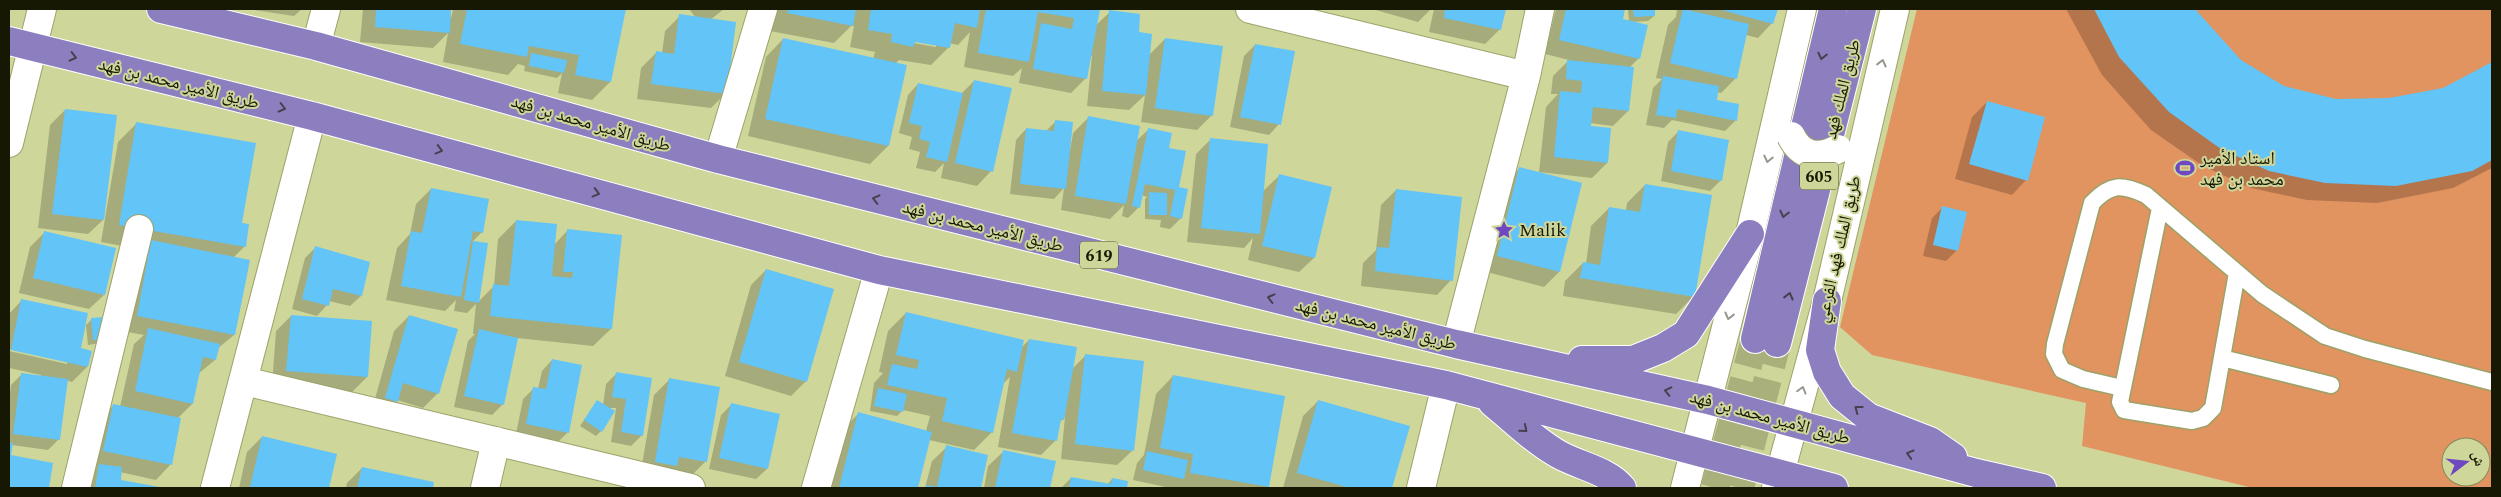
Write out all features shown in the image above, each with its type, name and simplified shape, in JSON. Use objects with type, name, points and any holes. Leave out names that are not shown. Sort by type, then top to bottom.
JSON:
[{"type":"highway","name":"طريق الأمير محمد بن فهد","points":[[161,9],[316,46],[718,159],[1456,344],[1708,400],[1976,473],[2042,488]]},
{"type":"highway","name":"طريق الملك فهد","points":[[1833,9],[1766,341],[1862,9]]},
{"type":"highway","name":"طريق الأمير محمد بن فهد","points":[[21,44],[312,116],[879,270],[1446,385],[1487,398],[1695,450],[1778,480],[1834,488]]},
{"type":"highway","points":[[1498,353],[1598,361],[1633,360],[1663,348],[1686,334],[1750,234]]},
{"type":"highway","points":[[1827,301],[1820,350],[1827,372],[1842,396],[1868,417],[1930,441],[1976,473]]},
{"type":"highway","points":[[1487,398],[1530,435],[1559,454],[1615,480],[1622,488]]},
{"type":"street","points":[[9,144],[15,112],[21,44],[42,9]]},
{"type":"street","points":[[316,46],[326,9]]},
{"type":"street","points":[[718,159],[763,9]]},
{"type":"street","points":[[1250,9],[1526,76]]},
{"type":"street","points":[[1456,344],[1526,76],[1540,9]]},
{"type":"street","points":[[1685,488],[1750,234],[1802,9]]},
{"type":"street","name":"طريق الملك فهد الفرعي","points":[[1778,480],[1827,301],[1895,9]]},
{"type":"street","points":[[1786,82],[1792,136],[1796,146],[1805,153],[1819,156],[1838,149],[1872,104]]},
{"type":"street","points":[[215,488],[312,116]]},
{"type":"street","points":[[76,488],[139,228]]},
{"type":"street","points":[[816,488],[879,270]]},
{"type":"street","points":[[244,381],[692,488]]},
{"type":"street","points":[[1421,488],[1446,385]]},
{"type":"street","points":[[485,488],[496,441]]},
{"type":"lane","points":[[2122,388],[2084,379],[2062,370],[2054,354],[2054,344],[2092,203],[2105,189],[2127,186],[2146,195],[2262,294],[2326,336],[2365,349],[2492,382]]},
{"type":"lane","points":[[2160,208],[2122,388],[2120,402],[2124,410],[2192,421],[2203,418],[2213,408],[2237,274]]},
{"type":"lane","points":[[2222,358],[2331,385]]},
{"type":"shaded area","name":"استاد الأمير محمد بن فهد","points":[[1917,9],[2492,9],[2492,488],[2253,488],[2082,446],[2086,403],[1872,355],[1840,327]]},
{"type":"building","points":[[376,9],[451,9],[450,33],[375,27]]},
{"type":"building","points":[[467,9],[626,9],[611,82],[575,75],[579,55],[529,46],[527,57],[460,44]]},
{"type":"building","points":[[788,9],[856,9],[853,26],[787,13]]},
{"type":"building","points":[[871,9],[980,9],[977,28],[955,23],[950,48],[915,42],[913,47],[891,42],[892,34],[868,30]]},
{"type":"building","points":[[986,9],[1100,9],[1087,79],[1033,69],[1041,23],[1072,29],[1074,18],[1038,12],[1029,62],[978,53]]},
{"type":"building","points":[[1445,9],[1506,9],[1501,30],[1444,18]]},
{"type":"building","points":[[1566,9],[1625,9],[1623,19],[1648,25],[1640,59],[1559,40]]},
{"type":"building","points":[[1633,9],[1655,9],[1655,16],[1634,17]]},
{"type":"building","points":[[1683,9],[1749,24],[1737,79],[1670,63]]},
{"type":"building","points":[[1718,9],[1778,9],[1773,24]]},
{"type":"building","points":[[2094,9],[2195,9],[2241,60],[2284,86],[2336,99],[2389,98],[2443,88],[2492,62],[2492,160],[2472,171],[2396,186],[2325,183],[2269,171],[2221,149],[2169,112],[2119,57]]},
{"type":"building","points":[[1109,10],[1140,14],[1139,32],[1152,34],[1146,95],[1102,91]]},
{"type":"building","points":[[679,14],[736,22],[727,94],[651,84],[656,51],[674,54]]},
{"type":"building","points":[[783,38],[907,65],[889,146],[765,119]]},
{"type":"building","points":[[1165,38],[1223,46],[1213,116],[1155,108]]},
{"type":"building","points":[[1255,44],[1295,51],[1281,125],[1240,117]]},
{"type":"building","points":[[531,53],[567,60],[564,73],[529,66]]},
{"type":"building","points":[[1567,60],[1634,67],[1629,111],[1593,107],[1591,126],[1611,128],[1608,163],[1554,157],[1560,91],[1581,93],[1582,81],[1566,79]]},
{"type":"building","points":[[1663,76],[1719,86],[1717,100],[1739,104],[1737,121],[1677,109],[1676,118],[1656,115]]},
{"type":"building","points":[[974,80],[1012,88],[993,172],[955,163]]},
{"type":"building","points":[[918,83],[963,93],[947,162],[926,157],[930,142],[919,139],[922,126],[909,123]]},
{"type":"building","points":[[1987,101],[2045,117],[2028,181],[1969,164]]},
{"type":"building","points":[[65,109],[117,115],[104,220],[52,214]]},
{"type":"building","points":[[1088,116],[1140,126],[1126,204],[1075,196]]},
{"type":"building","points":[[1055,120],[1073,122],[1066,189],[1020,184],[1026,128],[1054,131]]},
{"type":"building","points":[[136,122],[256,143],[242,223],[249,224],[246,247],[119,225]]},
{"type":"building","points":[[1148,128],[1172,133],[1169,148],[1186,151],[1179,187],[1188,189],[1182,219],[1170,216],[1175,190],[1145,184],[1140,208],[1132,206]]},
{"type":"building","points":[[1678,130],[1729,140],[1722,181],[1671,171]]},
{"type":"building","points":[[1210,138],[1268,144],[1260,234],[1201,228]]},
{"type":"building","points":[[1519,167],[1582,183],[1560,272],[1497,256]]},
{"type":"building","points":[[1279,174],[1332,187],[1315,258],[1262,246]]},
{"type":"building","points":[[1645,184],[1712,195],[1695,297],[1580,278],[1583,262],[1600,265],[1609,207],[1640,212]]},
{"type":"building","points":[[431,188],[489,199],[483,233],[473,231],[461,297],[401,286],[411,231],[422,233]]},
{"type":"building","points":[[1396,189],[1462,197],[1453,281],[1375,271],[1377,247],[1389,248]]},
{"type":"building","points":[[1149,192],[1167,193],[1167,215],[1149,215]]},
{"type":"building","points":[[1942,206],[1967,212],[1958,251],[1933,245]]},
{"type":"building","points":[[516,220],[557,224],[552,276],[572,278],[573,272],[563,272],[567,229],[622,235],[612,329],[490,316],[493,284],[509,286]]},
{"type":"building","points":[[44,231],[116,248],[105,295],[33,278]]},
{"type":"building","points":[[151,240],[250,260],[235,335],[137,316]]},
{"type":"building","points":[[473,241],[488,243],[479,303],[464,300]]},
{"type":"building","points":[[315,246],[370,262],[362,296],[333,289],[329,306],[302,299]]},
{"type":"building","points":[[766,269],[834,289],[807,382],[739,362]]},
{"type":"building","points":[[21,299],[88,313],[81,348],[92,351],[88,367],[11,350]]},
{"type":"building","points":[[906,312],[1024,340],[1017,372],[1007,369],[993,433],[942,421],[947,398],[887,385],[892,364],[917,369],[919,360],[896,355]]},
{"type":"building","points":[[291,315],[372,321],[368,377],[286,371]]},
{"type":"building","points":[[409,315],[458,329],[439,394],[403,383],[398,402],[385,398]]},
{"type":"building","points":[[105,317],[108,339],[93,340],[91,318]]},
{"type":"building","points":[[148,328],[220,344],[216,360],[203,357],[193,404],[135,391]]},
{"type":"building","points":[[479,329],[518,338],[504,405],[464,396]]},
{"type":"building","points":[[1029,339],[1077,347],[1064,420],[1061,419],[1057,441],[1012,433]]},
{"type":"building","points":[[1085,354],[1144,361],[1134,451],[1075,444]]},
{"type":"building","points":[[552,359],[582,365],[569,433],[526,424],[533,387],[546,389]]},
{"type":"building","points":[[616,372],[652,378],[643,436],[621,432],[626,399],[612,397]]},
{"type":"building","points":[[21,373],[68,379],[60,440],[13,434]]},
{"type":"building","points":[[1173,375],[1285,396],[1269,487],[1190,473],[1193,454],[1160,448]]},
{"type":"building","points":[[669,378],[720,387],[707,462],[679,457],[677,466],[655,462]]},
{"type":"building","points":[[878,388],[907,394],[903,412],[874,406]]},
{"type":"building","points":[[597,400],[615,411],[602,432],[584,420]]},
{"type":"building","points":[[1318,400],[1410,426],[1392,488],[1350,488],[1297,473]]},
{"type":"building","points":[[731,403],[780,414],[768,469],[719,458]]},
{"type":"building","points":[[113,404],[181,418],[172,465],[103,451]]},
{"type":"building","points":[[858,412],[932,432],[918,488],[839,488]]},
{"type":"building","points":[[262,436],[337,454],[329,488],[250,487]]},
{"type":"building","points":[[9,443],[13,443],[11,455],[53,463],[49,488],[9,488]]},
{"type":"building","points":[[946,445],[988,455],[981,488],[926,488],[926,485],[937,487]]},
{"type":"building","points":[[1003,450],[1056,461],[1050,488],[995,488]]},
{"type":"building","points":[[1147,451],[1188,460],[1184,479],[1143,470]]},
{"type":"building","points":[[99,464],[122,467],[121,480],[165,488],[95,488]]},
{"type":"building","points":[[362,467],[434,482],[433,488],[357,488]]},
{"type":"building","points":[[1071,477],[1111,484],[1112,478],[1128,481],[1127,488],[1069,488]]},
{"type":"tunnel","points":[[1715,488],[1755,339]]},
{"type":"tunnel","points":[[1740,488],[1777,343]]},
{"type":"place","name":"استاد الأمير محمد بن فهد","points":[[2185,168]]},
{"type":"place","name":"Malik","points":[[1504,230]]}]
